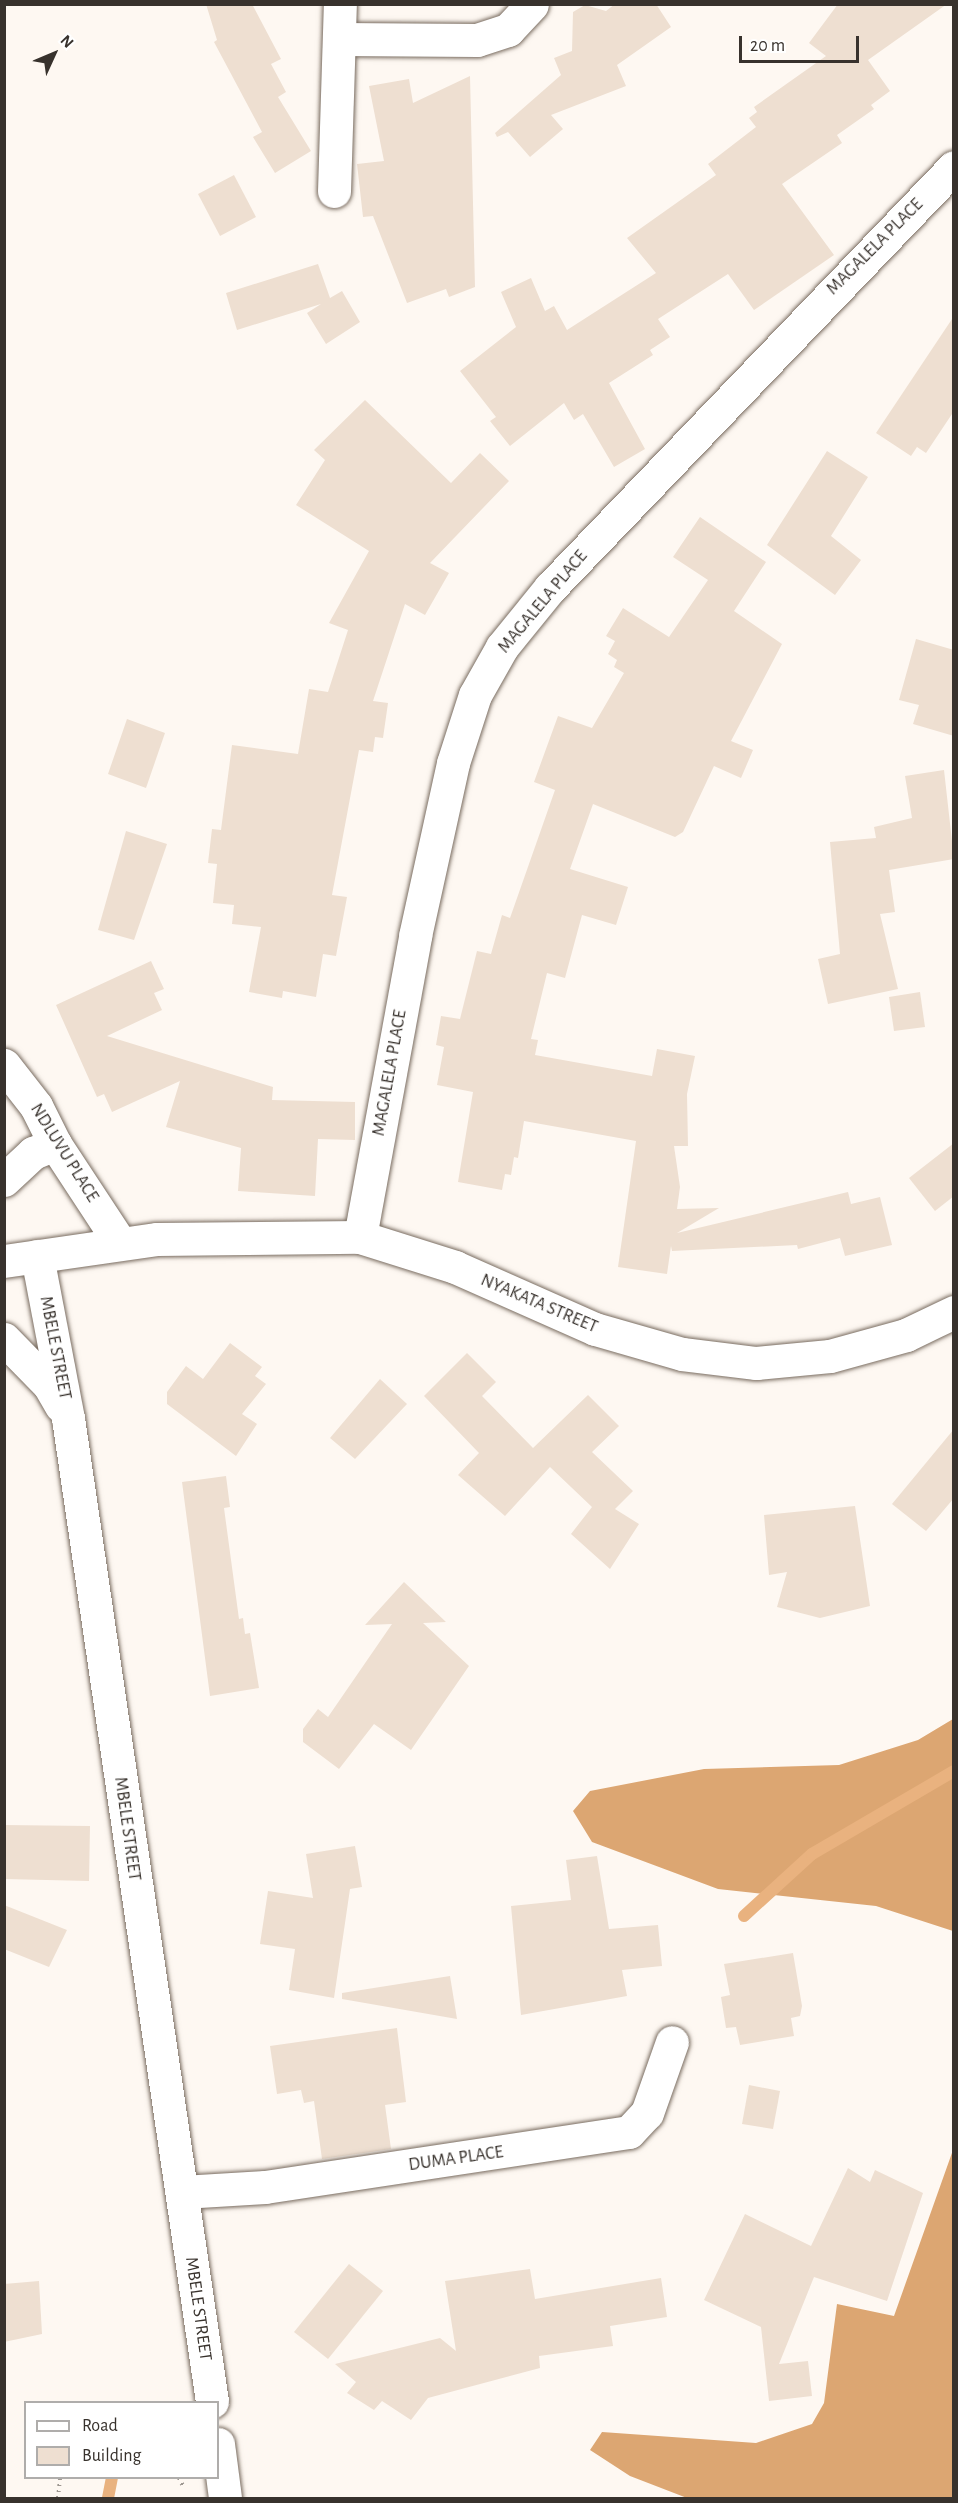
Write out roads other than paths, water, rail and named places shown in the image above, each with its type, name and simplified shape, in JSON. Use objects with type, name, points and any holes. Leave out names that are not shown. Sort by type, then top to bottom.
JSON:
[{"type":"street","points":[[334,191],[340,4]]},
{"type":"street","points":[[340,39],[477,40],[508,30],[532,4]]},
{"type":"street","name":"MAGALELA PLACE","points":[[360,1237],[415,936],[453,763],[475,695],[501,647],[567,571],[954,167]]},
{"type":"street","name":"NDLUVU PLACE","points":[[4,1065],[36,1106],[55,1144],[120,1243]]},
{"type":"street","points":[[4,1180],[33,1153],[55,1144]]},
{"type":"street","name":"NYAKATA STREET","points":[[4,1260],[120,1243],[360,1237],[455,1268],[595,1329],[693,1356],[756,1363],[830,1356],[906,1335],[954,1312]]},
{"type":"street","name":"MBELE STREET","points":[[37,1256],[68,1418],[212,2401]]},
{"type":"street","points":[[4,1339],[49,1385],[68,1418]]},
{"type":"street","name":"DUMA PLACE","points":[[182,2193],[265,2187],[591,2141],[629,2132],[647,2113],[672,2042]]},
{"type":"street","points":[[219,2452],[225,2499]]},
{"type":"waterway","points":[[744,1916],[812,1854],[954,1771]]},
{"type":"waterway","points":[[108,2498],[112,2479]]}]
